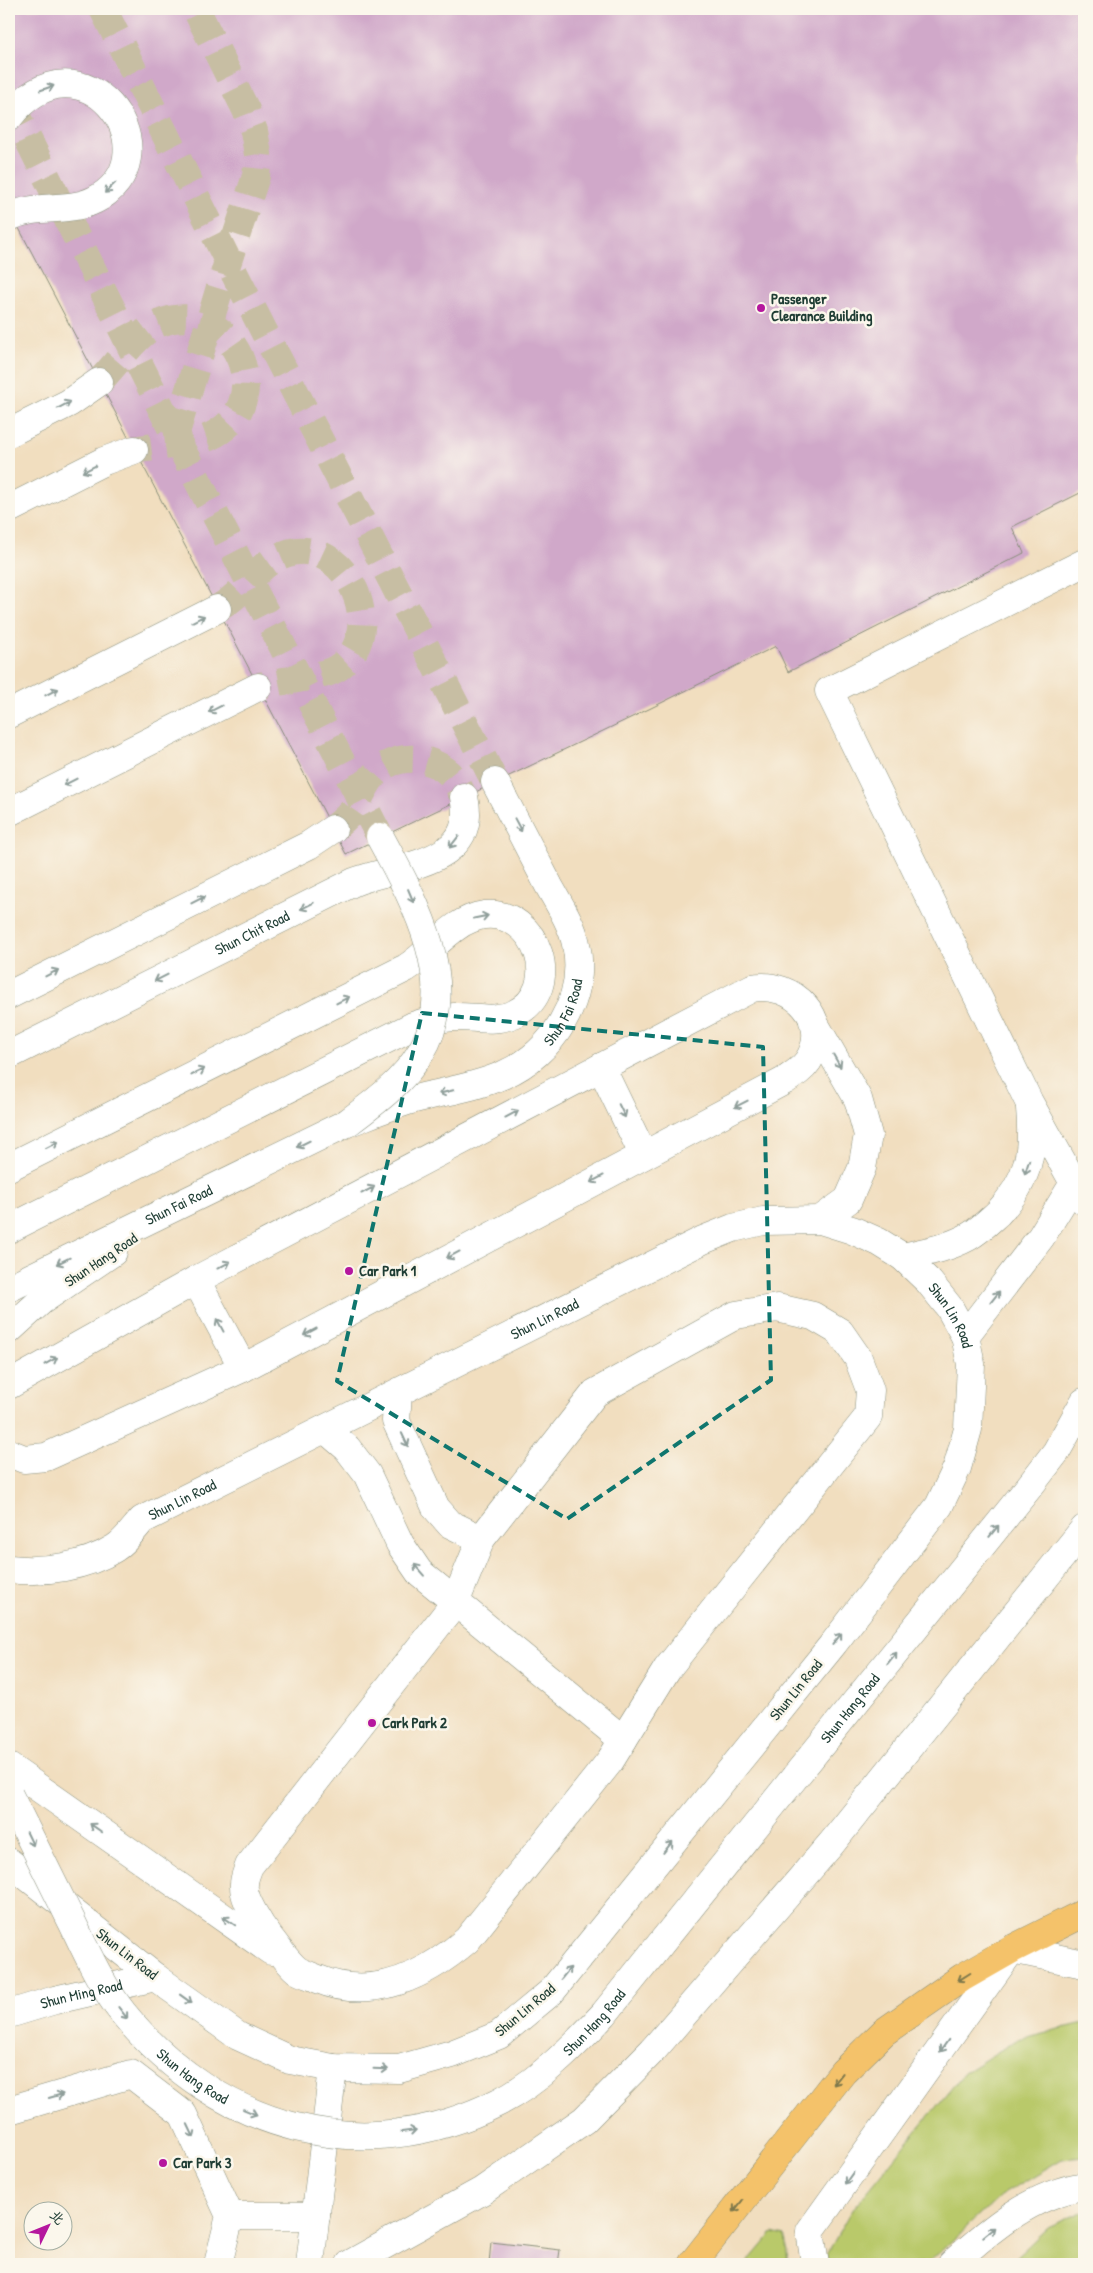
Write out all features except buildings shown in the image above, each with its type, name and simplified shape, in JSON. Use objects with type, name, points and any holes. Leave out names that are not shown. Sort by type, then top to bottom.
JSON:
[{"type":"highway","points":[[692,2264],[711,2252],[844,2072],[877,2039],[920,2005],[1012,1948],[1084,1913]]},
{"type":"street","points":[[9,117],[26,100],[40,90],[56,85],[74,85],[90,90],[103,98],[123,124],[127,139],[127,156],[116,182],[102,196],[75,207],[35,208],[9,216]]},
{"type":"street","points":[[9,433],[69,403],[99,382]]},
{"type":"street","points":[[9,509],[104,461],[134,450]]},
{"type":"street","points":[[965,1336],[1041,1237],[1079,1192],[1030,1102],[829,691],[1084,564]]},
{"type":"street","points":[[9,714],[217,609]]},
{"type":"street","points":[[9,812],[258,687]]},
{"type":"street","name":"Shun Fai Road","points":[[9,1288],[347,1123],[395,1105],[477,1085],[503,1075],[526,1062],[542,1048],[557,1032],[568,1012],[576,990],[578,969],[576,944],[566,917],[495,782]]},
{"type":"street","name":"Shun Chit Road","points":[[9,1055],[354,882],[374,874],[426,863],[437,858],[455,842],[462,831],[466,808],[464,797]]},
{"type":"street","points":[[9,995],[309,844],[333,830]]},
{"type":"street","name":"Shun Fai Road","points":[[347,1123],[380,1099],[421,1052],[432,1028],[436,992],[434,961],[422,924],[406,886],[380,837]]},
{"type":"street","points":[[9,1167],[406,968],[428,953],[443,937],[468,920],[483,916],[497,916],[511,920],[523,928],[539,953],[542,965],[536,992],[526,1005],[514,1014],[499,1019],[441,1018],[413,1026],[9,1229]]},
{"type":"street","points":[[9,1385],[196,1280],[752,988],[774,987],[788,992],[800,1000],[858,1099],[868,1135],[862,1168],[848,1200],[820,1220]]},
{"type":"street","points":[[9,1453],[24,1459],[46,1457],[243,1368],[643,1154],[784,1082],[798,1072],[809,1060],[815,1035],[812,1019]]},
{"type":"street","points":[[601,1067],[643,1154]]},
{"type":"street","points":[[903,1257],[945,1247],[969,1236],[991,1220],[1008,1202],[1020,1186],[1029,1164],[1032,1134],[1030,1102]]},
{"type":"street","name":"Shun Hang Road","points":[[9,1330],[42,1301],[197,1195]]},
{"type":"street","name":"Shun Lin Road","points":[[9,1568],[47,1569],[95,1557],[116,1548],[142,1520],[718,1234],[763,1221],[820,1220],[852,1230],[879,1242],[903,1257],[929,1282],[949,1307],[965,1336],[971,1364],[968,1429],[957,1468],[939,1506],[834,1644],[551,1992],[499,2035],[452,2054],[399,2069],[333,2068],[290,2060],[238,2036],[155,1977],[9,1862]]},
{"type":"street","points":[[196,1280],[243,1368]]},
{"type":"street","points":[[9,1767],[297,1970],[327,1983],[358,1988],[386,1985],[414,1976],[443,1960],[467,1940],[610,1760],[667,1669],[868,1417],[870,1390],[858,1358],[840,1332],[813,1316],[777,1308],[736,1315],[595,1393],[481,1539],[454,1603],[249,1866],[243,1886],[251,1909],[266,1933],[297,1970]]},
{"type":"street","points":[[398,1393],[396,1421],[436,1508],[450,1524],[481,1539]]},
{"type":"street","name":"Shun Hang Road","points":[[9,1795],[101,1980],[122,2012],[172,2065],[210,2092],[234,2106],[266,2119],[297,2127],[343,2134],[377,2134],[434,2126],[472,2114],[501,2101],[528,2084],[579,2041],[604,2014],[1030,1487],[1056,1452],[1084,1402]]},
{"type":"street","points":[[325,1429],[347,1448],[367,1474],[400,1544],[419,1572],[454,1603],[623,1740]]},
{"type":"street","points":[[9,1548],[13,1551],[40,1552],[62,1549],[142,1520]]},
{"type":"street","points":[[350,2264],[482,2191],[584,2120],[653,2050],[831,1844],[1084,1529]]},
{"type":"street","points":[[815,2264],[810,2231],[1012,1948],[1084,1964]]},
{"type":"street","name":"Shun Ming Road","points":[[9,2014],[54,2000],[155,1977]]},
{"type":"street","points":[[310,2264],[333,2068]]},
{"type":"street","points":[[9,2110],[131,2074],[183,2114],[230,2216],[218,2264]]},
{"type":"street","points":[[952,2264],[1014,2213],[1063,2189],[1084,2186]]},
{"type":"street","points":[[230,2216],[316,2216]]},
{"type":"highlighted area","points":[[422,1013],[763,1047],[771,1380],[567,1519],[337,1381]]},
{"type":"green space","points":[[1084,2023],[1084,2157],[1062,2159],[1000,2196],[927,2264],[830,2264],[827,2254],[853,2208],[964,2073],[1018,2039]]},
{"type":"green space","points":[[1084,2211],[1084,2264],[1009,2264],[1048,2227]]},
{"type":"green space","points":[[773,2232],[785,2235],[788,2264],[746,2264]]},
{"type":"tunnel","points":[[103,9],[228,261],[495,782]]},
{"type":"tunnel","points":[[175,436],[256,176],[258,154],[254,131],[246,110],[196,9]]},
{"type":"tunnel","points":[[9,101],[175,436],[380,837]]},
{"type":"tunnel","points":[[99,382],[150,328],[158,324],[184,318],[208,324],[226,337],[239,356],[245,378],[243,401],[231,421],[209,437],[200,440],[134,450]]},
{"type":"tunnel","points":[[217,609],[234,597],[270,562],[285,554],[306,551],[326,557],[342,570],[354,588],[360,609],[361,631],[354,651],[339,667],[312,677],[258,687]]},
{"type":"tunnel","points":[[333,829],[352,811],[374,775],[382,768],[401,760],[422,760],[441,767],[450,774],[464,797]]},
{"type":"place","name":"Passenger Clearance Building","points":[[761,308]]},
{"type":"place","name":"Car Park 1","points":[[349,1271]]},
{"type":"place","name":"Cark Park 2","points":[[372,1723]]},
{"type":"place","name":"Car Park 3","points":[[163,2163]]}]
